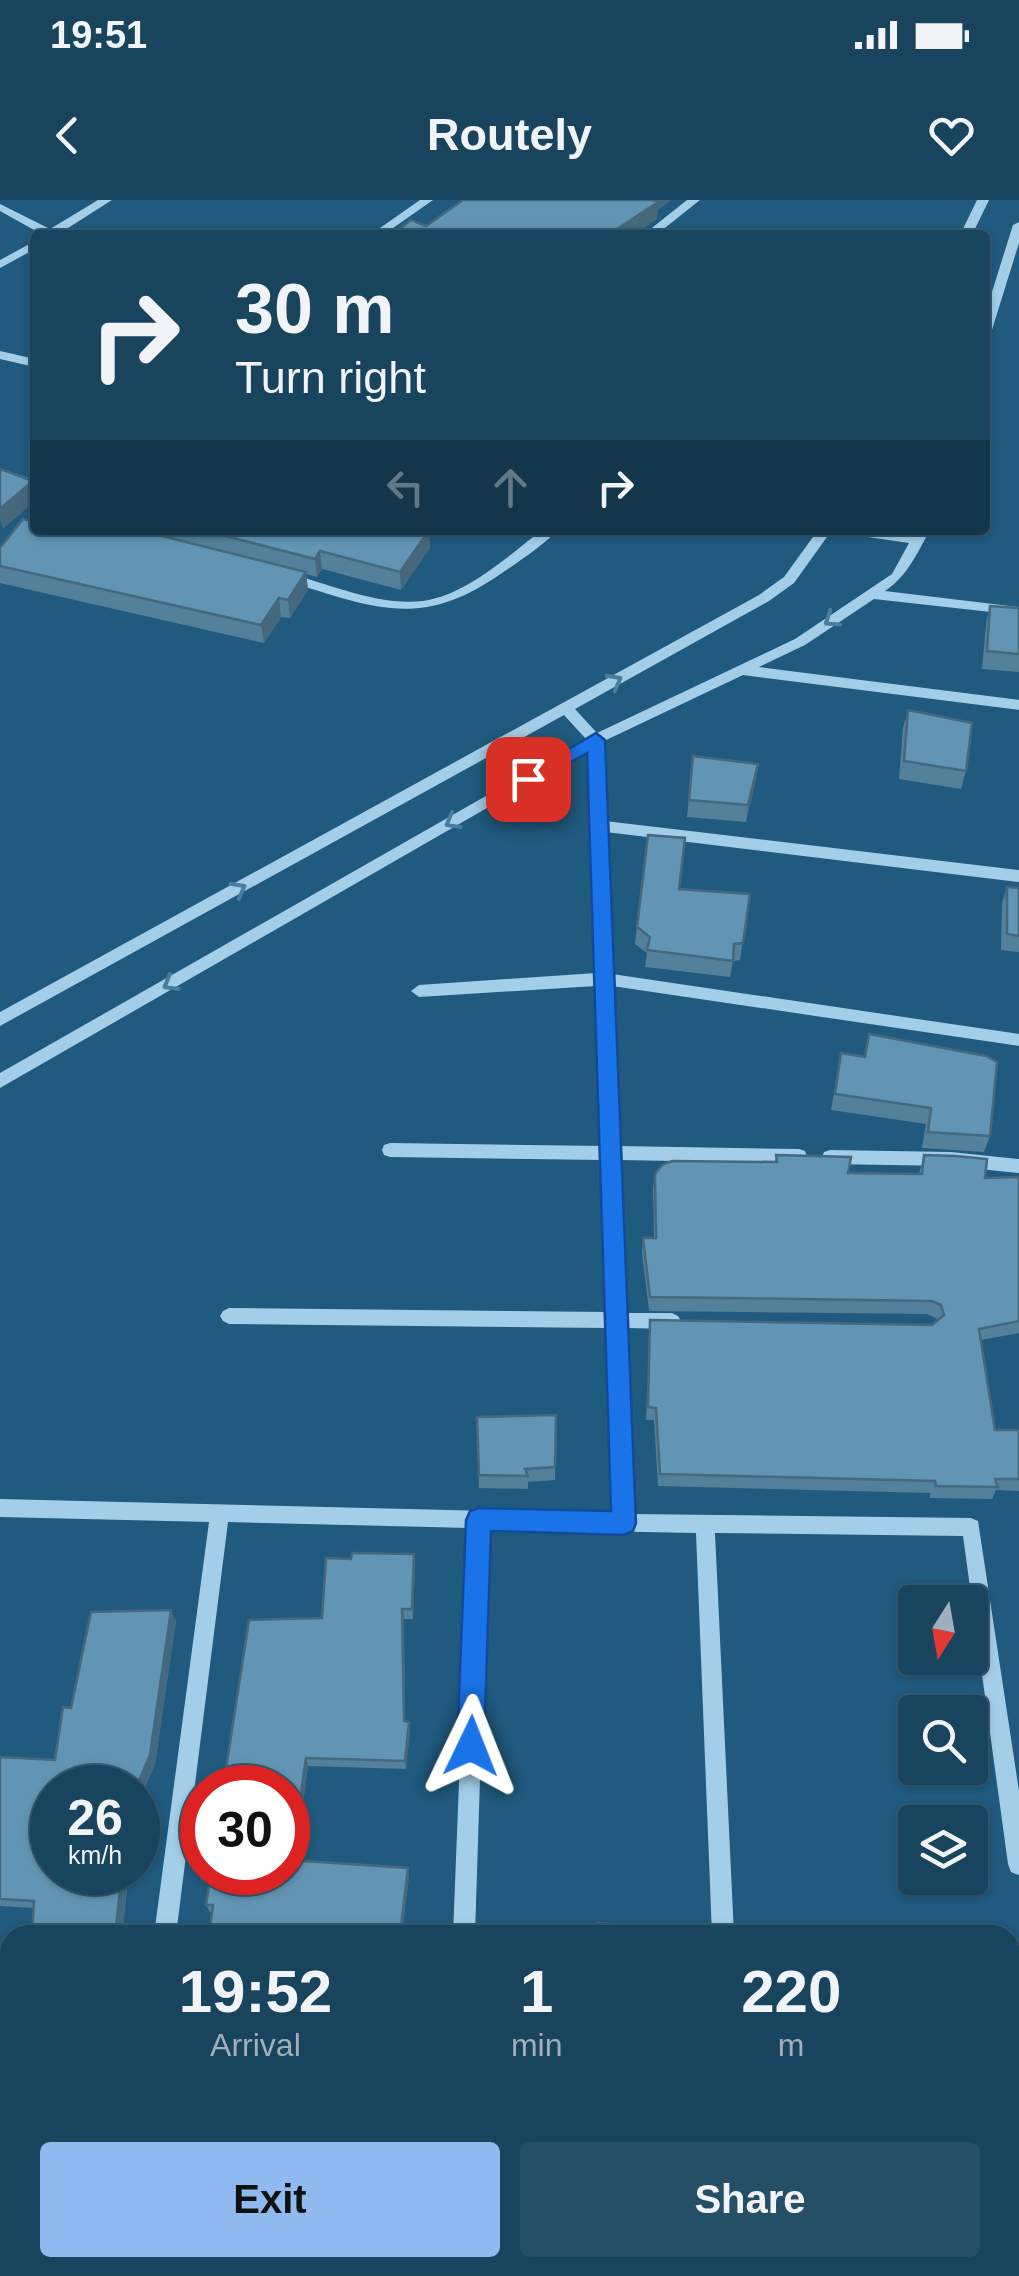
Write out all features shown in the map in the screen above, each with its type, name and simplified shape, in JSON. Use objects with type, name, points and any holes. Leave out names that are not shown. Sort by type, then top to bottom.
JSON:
[{"type":"street","points":[[58,230],[106,200]]},
{"type":"street","points":[[383,230],[427,200]]},
{"type":"street","points":[[655,230],[694,200]]},
{"type":"street","points":[[968,230],[983,200]]},
{"type":"street","points":[[0,207],[41,230]]},
{"type":"street","points":[[990,317],[1019,226]]},
{"type":"street","points":[[0,265],[30,247]]},
{"type":"street","points":[[0,355],[30,362]]},
{"type":"street","points":[[0,473],[30,482]]},
{"type":"street","points":[[266,572],[393,604],[427,605],[497,570],[544,535]]},
{"type":"street","points":[[0,1020],[778,589],[820,535]]},
{"type":"street","points":[[0,1081],[596,740],[800,642],[896,576],[921,535]]},
{"type":"street","points":[[871,594],[1019,611]]},
{"type":"street","points":[[741,670],[1019,705]]},
{"type":"street","points":[[566,708],[596,740],[624,1523]]},
{"type":"street","points":[[598,826],[1019,876]]},
{"type":"street","points":[[419,992],[604,979],[1019,1040]]},
{"type":"street","points":[[390,1150],[950,1159],[1019,1166]]},
{"type":"street","points":[[228,1316],[694,1322]]},
{"type":"street","points":[[0,1508],[624,1523],[971,1526],[1019,1864]]},
{"type":"street","points":[[166,1925],[220,1513]]},
{"type":"street","points":[[464,1925],[479,1520]]},
{"type":"street","points":[[705,1524],[723,1925]]},
{"type":"building","points":[[463,200],[658,202],[616,230],[398,230],[411,220],[426,226]]},
{"type":"building","points":[[0,469],[30,480],[30,484],[0,509]]},
{"type":"building","points":[[23,519],[30,521],[30,535],[158,535],[306,572],[288,600],[279,598],[261,625],[0,566],[0,548]]},
{"type":"building","points":[[221,535],[426,535],[400,572],[320,551],[315,559]]},
{"type":"building","points":[[990,606],[1019,608],[1019,654],[987,651]]},
{"type":"building","points":[[908,710],[972,723],[966,771],[904,761]]},
{"type":"building","points":[[693,756],[758,764],[748,805],[689,800]]},
{"type":"building","points":[[648,835],[685,838],[679,889],[750,894],[743,943],[734,944],[733,961],[647,950],[650,937],[637,927]]},
{"type":"building","points":[[1007,887],[1019,888],[1019,936],[1007,934]]},
{"type":"building","points":[[869,1034],[986,1056],[997,1062],[990,1136],[928,1132],[931,1108],[835,1094],[841,1053],[865,1057]]},
{"type":"building","points":[[776,1155],[851,1157],[848,1173],[922,1174],[924,1155],[956,1156],[987,1159],[985,1178],[1019,1177],[1019,1321],[979,1329],[995,1430],[1019,1430],[1019,1479],[995,1479],[998,1487],[936,1486],[935,1481],[660,1474],[656,1408],[648,1407],[650,1320],[932,1325],[944,1315],[941,1305],[932,1301],[650,1297],[643,1238],[656,1238],[655,1174],[662,1165],[672,1161],[777,1162]]},
{"type":"building","points":[[556,1415],[555,1467],[525,1469],[528,1476],[479,1475],[477,1417]]},
{"type":"building","points":[[352,1553],[414,1554],[412,1609],[402,1609],[404,1721],[409,1722],[405,1761],[306,1758],[305,1765],[227,1765],[249,1620],[322,1618],[326,1558],[351,1559]]},
{"type":"building","points":[[171,1610],[146,1765],[30,1765],[30,1895],[119,1895],[116,1925],[33,1925],[34,1901],[0,1899],[0,1757],[55,1760],[63,1707],[71,1708],[91,1612]]},
{"type":"building","points":[[310,1861],[408,1868],[401,1925],[210,1925],[213,1905],[206,1905],[208,1895],[310,1895]]},
{"type":"route","points":[[471,1746],[479,1520],[624,1523],[596,740],[528,779]]}]
